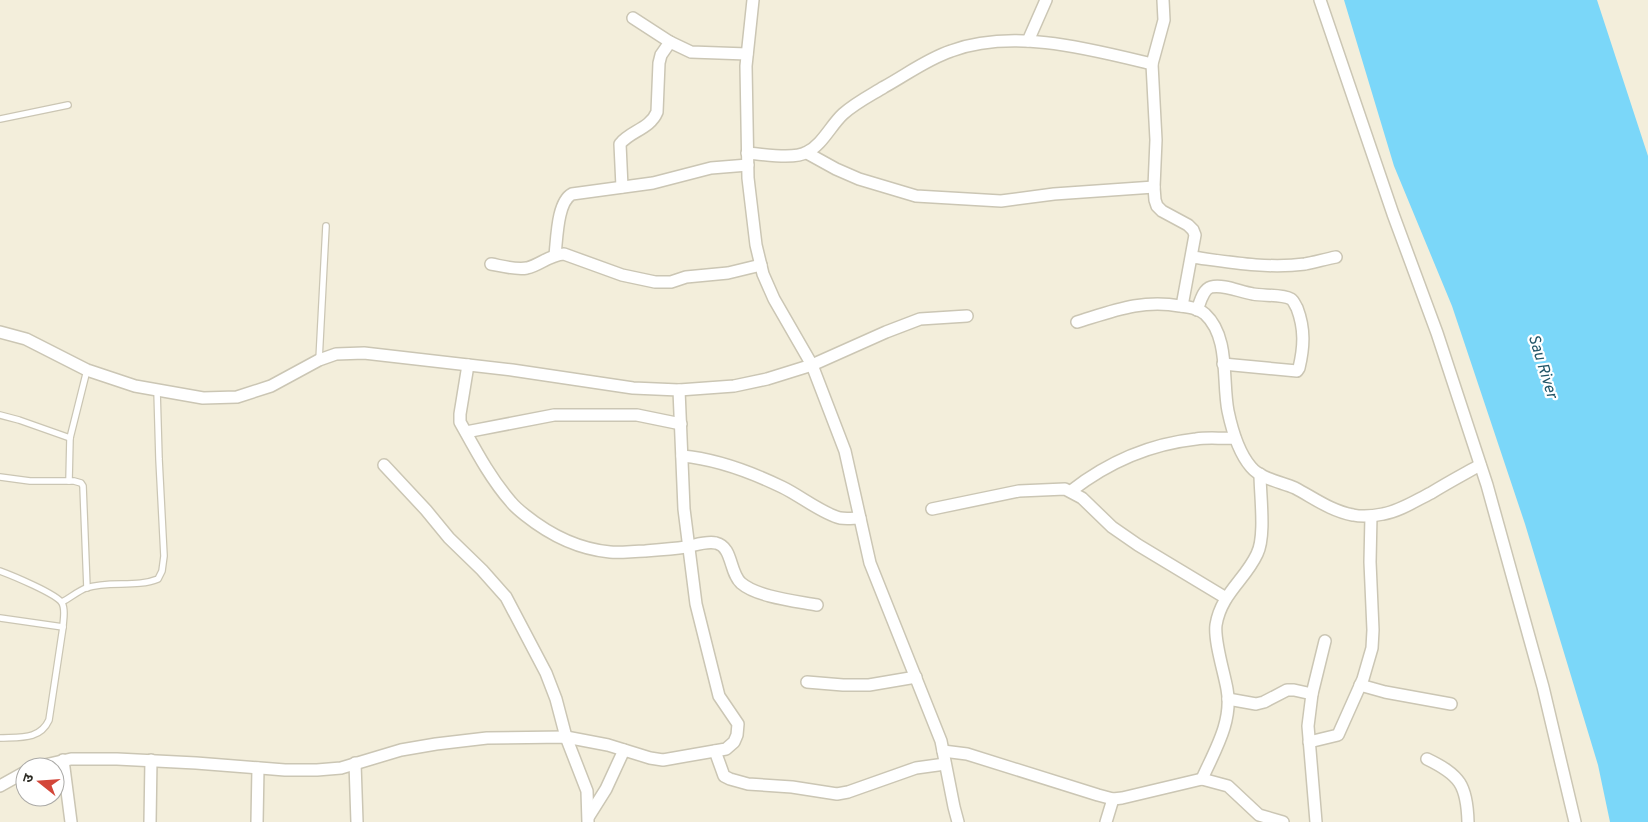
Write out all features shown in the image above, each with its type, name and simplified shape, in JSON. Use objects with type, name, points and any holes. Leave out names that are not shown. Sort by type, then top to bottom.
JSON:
[{"type":"street","points":[[753,0],[746,66],[747,153],[756,245],[763,274],[774,299],[812,365],[845,451],[870,563],[941,741],[958,822]]},
{"type":"street","points":[[1028,41],[1046,0]]},
{"type":"street","points":[[1163,0],[1164,20],[1152,64],[1156,140],[1154,187],[1157,206],[1193,230],[1195,242],[1182,306]]},
{"type":"street","points":[[1320,0],[1393,214],[1437,333],[1480,465],[1543,687],[1575,822]]},
{"type":"street","points":[[633,18],[670,42],[691,52],[747,54]]},
{"type":"street","points":[[747,153],[790,156],[807,153],[815,147],[844,113],[856,104],[933,59],[970,45],[1028,41],[1112,55],[1152,64]]},
{"type":"street","points":[[622,187],[620,144],[654,119],[657,112],[659,63],[661,55],[670,42]]},
{"type":"street","points":[[807,153],[859,179],[916,196],[1001,201],[1054,194],[1154,187]]},
{"type":"street","points":[[555,255],[561,210],[567,196],[583,192],[653,183],[711,168],[748,165]]},
{"type":"street","points":[[491,264],[527,268],[555,255],[564,254],[622,275],[655,282],[671,282],[686,277],[728,273],[761,265]]},
{"type":"street","points":[[1192,256],[1236,264],[1269,266],[1304,264],[1336,257]]},
{"type":"street","points":[[1197,310],[1204,293],[1211,287],[1221,287],[1259,296],[1292,299],[1295,303],[1304,342],[1297,371],[1223,364]]},
{"type":"street","points":[[1077,322],[1134,305],[1154,303],[1182,306],[1204,313],[1213,323],[1219,336],[1228,411],[1235,438],[1251,468],[1333,509],[1353,515],[1371,516],[1385,514],[1403,508],[1480,465]]},
{"type":"street","points":[[0,332],[26,339],[87,370],[135,386],[204,398],[237,396],[271,386],[319,360],[336,354],[364,353],[512,370],[633,388],[679,390],[734,386],[767,379],[812,365],[912,322],[940,317],[967,316]]},
{"type":"street","points":[[468,365],[460,422],[493,479],[512,504],[541,528],[566,541],[593,550],[613,552],[688,546],[708,542],[718,543],[725,548],[734,575],[742,584],[773,596],[817,605]]},
{"type":"street","points":[[65,760],[70,758],[151,760],[258,768],[317,770],[341,768],[401,750],[487,738],[566,737],[608,745],[663,760],[726,749],[734,742],[738,735],[738,724],[719,696],[696,604],[688,546],[679,390]]},
{"type":"street","points":[[466,432],[567,415],[638,415],[680,424]]},
{"type":"street","points":[[1071,491],[1089,477],[1114,463],[1143,451],[1197,439],[1235,438]]},
{"type":"street","points":[[682,456],[714,461],[769,481],[796,494],[829,514],[840,518],[860,518]]},
{"type":"street","points":[[384,465],[449,538],[506,597],[546,673],[556,699],[566,737],[587,791],[589,819]]},
{"type":"street","points":[[1202,779],[1225,727],[1229,710],[1216,628],[1219,613],[1226,598],[1258,552],[1261,535],[1260,474]]},
{"type":"street","points":[[932,510],[1020,491],[1055,489],[1071,491],[1082,498],[1112,527],[1138,545],[1226,598]]},
{"type":"street","points":[[1309,742],[1338,735],[1360,685],[1372,648],[1371,516]]},
{"type":"street","points":[[1316,822],[1308,726],[1312,694],[1325,642]]},
{"type":"street","points":[[807,682],[869,685],[916,677]]},
{"type":"street","points":[[1360,685],[1385,692],[1451,704]]},
{"type":"street","points":[[1228,699],[1256,704],[1264,702],[1286,690],[1312,694]]},
{"type":"street","points":[[589,819],[606,790],[624,750]]},
{"type":"street","points":[[716,751],[724,776],[730,779],[748,784],[792,787],[837,794],[848,792],[916,768],[946,764]]},
{"type":"street","points":[[943,751],[967,754],[1113,799],[1202,779],[1228,786],[1260,815],[1284,822]]},
{"type":"street","points":[[1427,759],[1446,768],[1456,776],[1463,787],[1468,822]]},
{"type":"street","points":[[150,822],[151,760]]},
{"type":"street","points":[[355,763],[357,822]]},
{"type":"street","points":[[257,822],[258,768]]},
{"type":"street","points":[[65,769],[71,822]]},
{"type":"street","points":[[0,786],[15,777]]},
{"type":"street","points":[[1106,822],[1113,799]]},
{"type":"lane","points":[[0,119],[68,105]]},
{"type":"lane","points":[[319,360],[326,226]]},
{"type":"lane","points":[[69,481],[70,438],[87,370]]},
{"type":"lane","points":[[62,602],[87,588],[117,584],[148,583],[158,579],[162,571],[164,556],[158,459],[157,390]]},
{"type":"lane","points":[[0,415],[70,438]]},
{"type":"lane","points":[[0,477],[30,481],[69,481],[81,483],[83,486],[87,588]]},
{"type":"lane","points":[[0,571],[52,594],[62,602],[64,611],[49,720],[45,730],[34,736],[0,738]]},
{"type":"lane","points":[[0,618],[63,627]]},
{"type":"water","name":"Sau River","points":[[1344,0],[1597,0],[1648,156],[1648,822],[1610,822],[1598,765],[1525,524],[1452,306],[1394,166]]}]
